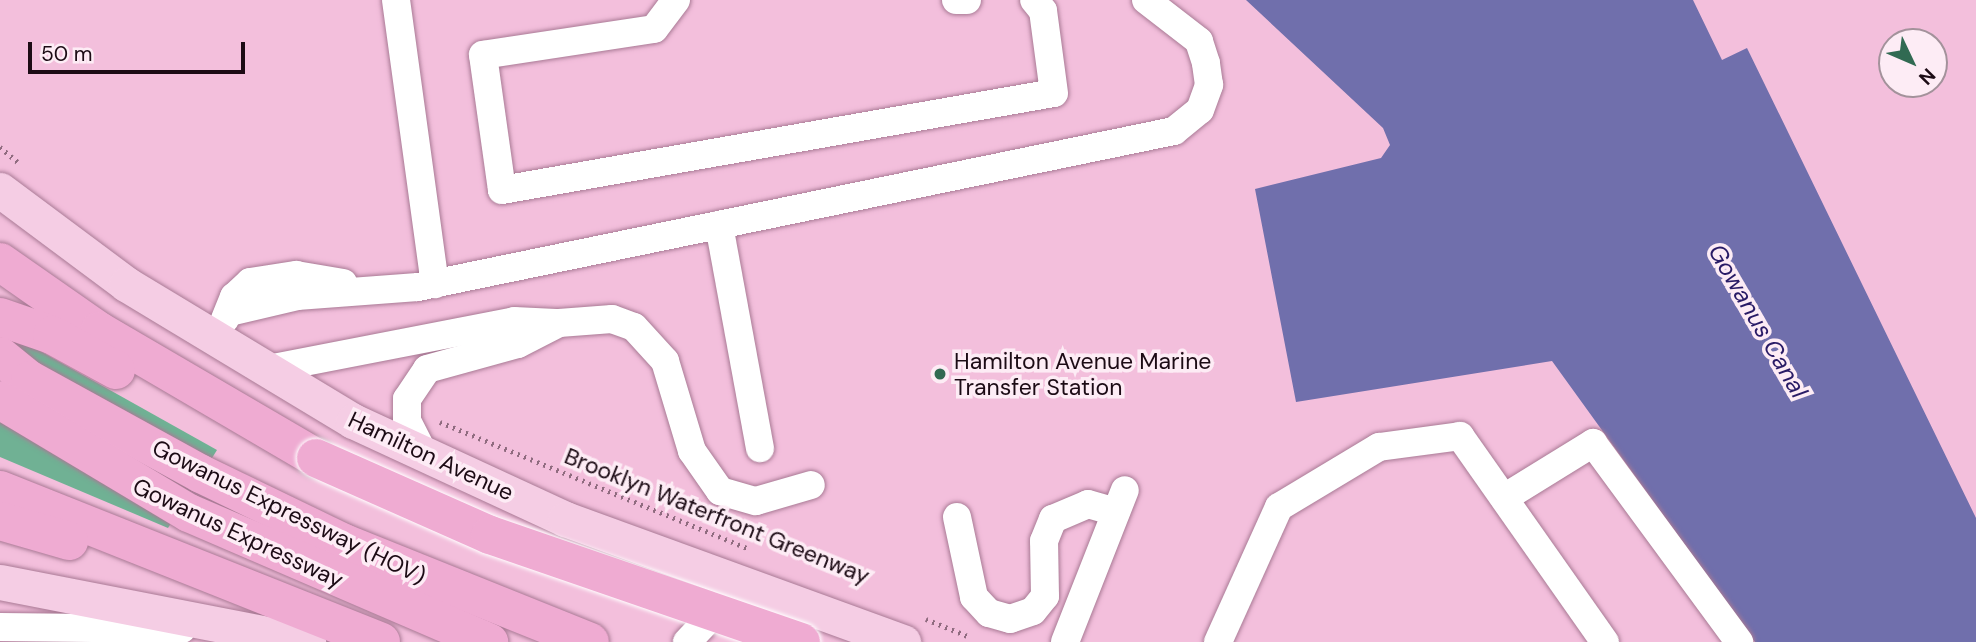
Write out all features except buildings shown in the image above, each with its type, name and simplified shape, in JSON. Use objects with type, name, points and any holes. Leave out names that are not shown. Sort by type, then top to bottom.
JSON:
[{"type":"highway","points":[[0,262],[160,381]]},
{"type":"highway","points":[[0,317],[52,335],[160,381],[316,458],[490,535],[801,642]]},
{"type":"highway","name":"Gowanus Expressway (HOV)","points":[[0,356],[30,380],[237,491],[477,600],[590,642]]},
{"type":"highway","name":"Gowanus Expressway","points":[[0,400],[189,513],[489,642]]},
{"type":"highway","points":[[0,490],[381,642]]},
{"type":"highway","points":[[0,521],[352,642]]},
{"type":"main road","name":"Hamilton Avenue","points":[[0,190],[221,325],[263,370],[425,456],[565,519],[746,584],[912,629]]},
{"type":"main road","points":[[0,582],[308,642]]},
{"type":"main road","points":[[746,584],[759,642]]},
{"type":"street","points":[[396,0],[435,284]]},
{"type":"street","points":[[676,0],[654,29],[483,55],[502,190],[1054,93],[1043,11],[1034,0]]},
{"type":"street","points":[[956,0],[967,0]]},
{"type":"street","points":[[221,325],[250,282],[326,275],[355,289],[391,292],[1174,131],[1200,110],[1209,85],[1206,63],[1199,41],[1146,0]]},
{"type":"street","points":[[719,225],[760,448]]},
{"type":"street","points":[[263,370],[514,321],[559,323],[612,319],[653,343],[672,377],[698,466],[720,491],[756,501],[811,485]]},
{"type":"street","points":[[425,456],[407,421],[412,383],[445,360],[518,344],[559,323]]},
{"type":"street","points":[[1218,642],[1279,507],[1379,447],[1460,436],[1605,642]]},
{"type":"street","points":[[1504,498],[1593,443],[1740,642]]},
{"type":"street","points":[[957,517],[974,597],[989,613],[1010,619],[1032,611],[1045,596],[1044,541],[1053,519],[1088,504],[1121,501],[1065,642]]},
{"type":"street","points":[[687,642],[746,584]]},
{"type":"street","points":[[0,627],[252,629]]},
{"type":"path","name":"Brooklyn Waterfront Greenway","points":[[437,420],[753,551]]},
{"type":"path","points":[[912,629],[984,642]]},
{"type":"green space","points":[[0,340],[33,347],[217,450],[168,528],[0,457]]},
{"type":"water","name":"Gowanus Canal","points":[[1246,0],[1693,0],[1722,60],[1747,48],[1976,518],[1976,642],[1755,642],[1552,361],[1296,402],[1255,189],[1381,158],[1390,145],[1383,128]]},
{"type":"place","name":"Hamilton Avenue Marine Transfer Station","points":[[940,374]]}]
